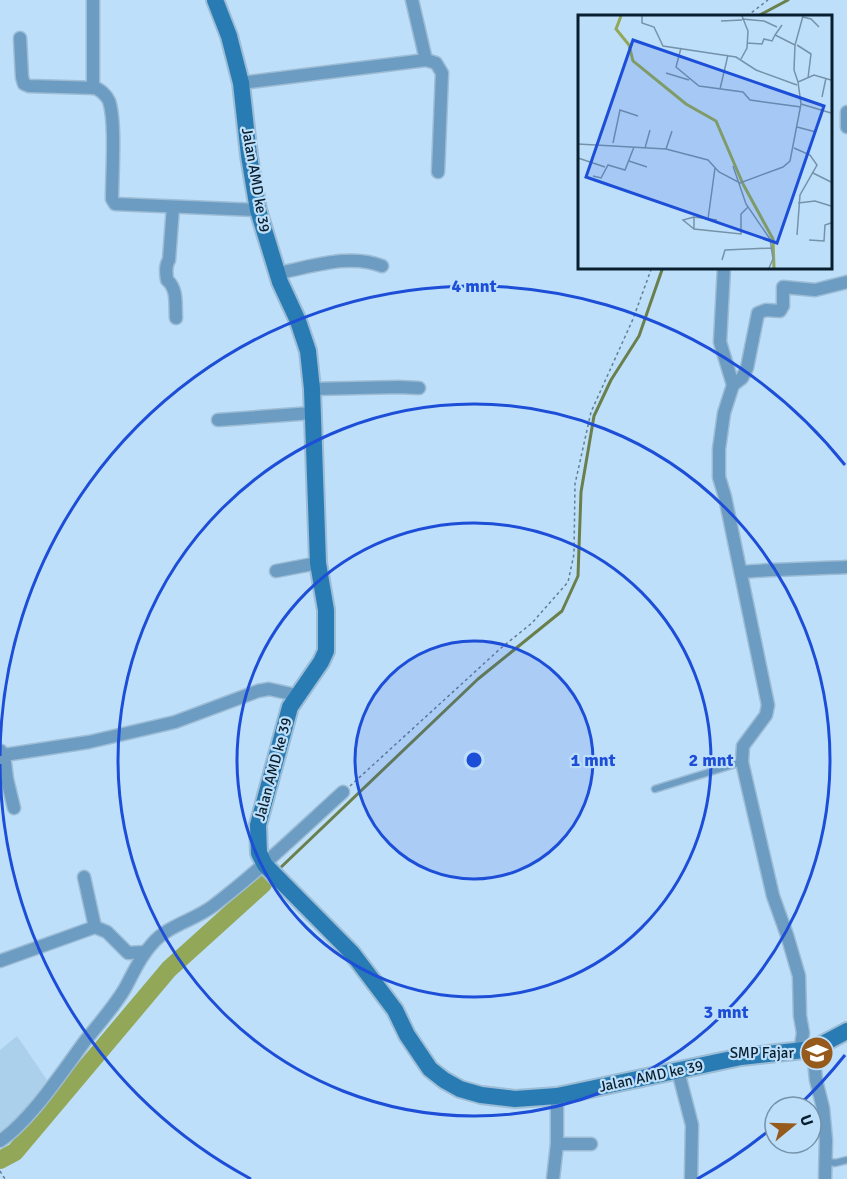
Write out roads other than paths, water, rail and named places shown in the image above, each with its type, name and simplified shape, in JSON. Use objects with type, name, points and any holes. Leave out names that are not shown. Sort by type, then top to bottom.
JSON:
[{"type":"street","points":[[93,0],[93,88]]},
{"type":"street","name":"Jalan AMD ke 39","points":[[215,0],[229,36],[241,83],[258,210],[278,273],[305,341],[312,389],[318,563],[326,610],[326,651],[290,707],[258,825],[259,853],[265,865],[352,953],[395,1010],[423,1060],[437,1075],[460,1089],[481,1095],[515,1099],[557,1096],[741,1057],[807,1051],[847,1030]]},
{"type":"street","points":[[412,0],[426,60]]},
{"type":"street","points":[[20,38],[24,84],[93,88],[103,92],[108,99],[111,109],[112,199],[115,204],[258,210]]},
{"type":"street","points":[[241,83],[426,60],[436,63],[442,73],[438,172]]},
{"type":"street","points":[[847,112],[847,127]]},
{"type":"street","points":[[173,207],[170,260],[166,265],[166,274],[175,294],[176,318]]},
{"type":"street","points":[[278,273],[351,261],[373,262],[382,266]]},
{"type":"street","points":[[724,268],[720,342],[733,385]]},
{"type":"street","points":[[825,1179],[823,1108],[803,1033],[800,1016],[799,976],[773,896],[742,762],[743,746],[766,715],[768,705],[719,477],[719,449],[724,413],[733,385],[742,378],[747,368],[758,313],[766,310],[780,310],[783,306],[783,287],[815,290],[847,282]]},
{"type":"street","points":[[312,389],[419,388]]},
{"type":"street","points":[[218,420],[312,412]]},
{"type":"street","points":[[276,571],[318,563]]},
{"type":"street","points":[[741,572],[847,567]]},
{"type":"street","points":[[14,808],[2,752],[89,742],[175,722],[264,689],[296,695]]},
{"type":"street","points":[[0,1141],[16,1130],[51,1086],[123,992],[145,952],[164,932],[206,911],[265,865],[343,792]]},
{"type":"street","points":[[84,877],[95,927]]},
{"type":"street","points":[[0,961],[95,927],[107,932],[128,953],[145,952]]},
{"type":"street","points":[[678,1071],[692,1125],[691,1179]]},
{"type":"street","points":[[556,1176],[557,1096]]},
{"type":"street","points":[[557,1144],[591,1144]]},
{"type":"lane","points":[[655,789],[742,762]]},
{"type":"lane","points":[[825,1161],[835,1163],[847,1160]]},
{"type":"waterway","points":[[760,15],[788,0]]},
{"type":"waterway","points":[[277,871],[478,679],[562,611],[578,576],[581,492],[594,416],[611,380],[639,336],[663,268]]},
{"type":"waterway","points":[[263,884],[270,877]]},
{"type":"waterway","points":[[0,1160],[15,1152],[169,969],[263,884]]},
{"type":"place","name":"SMP Fajar","points":[[817,1053]]}]
